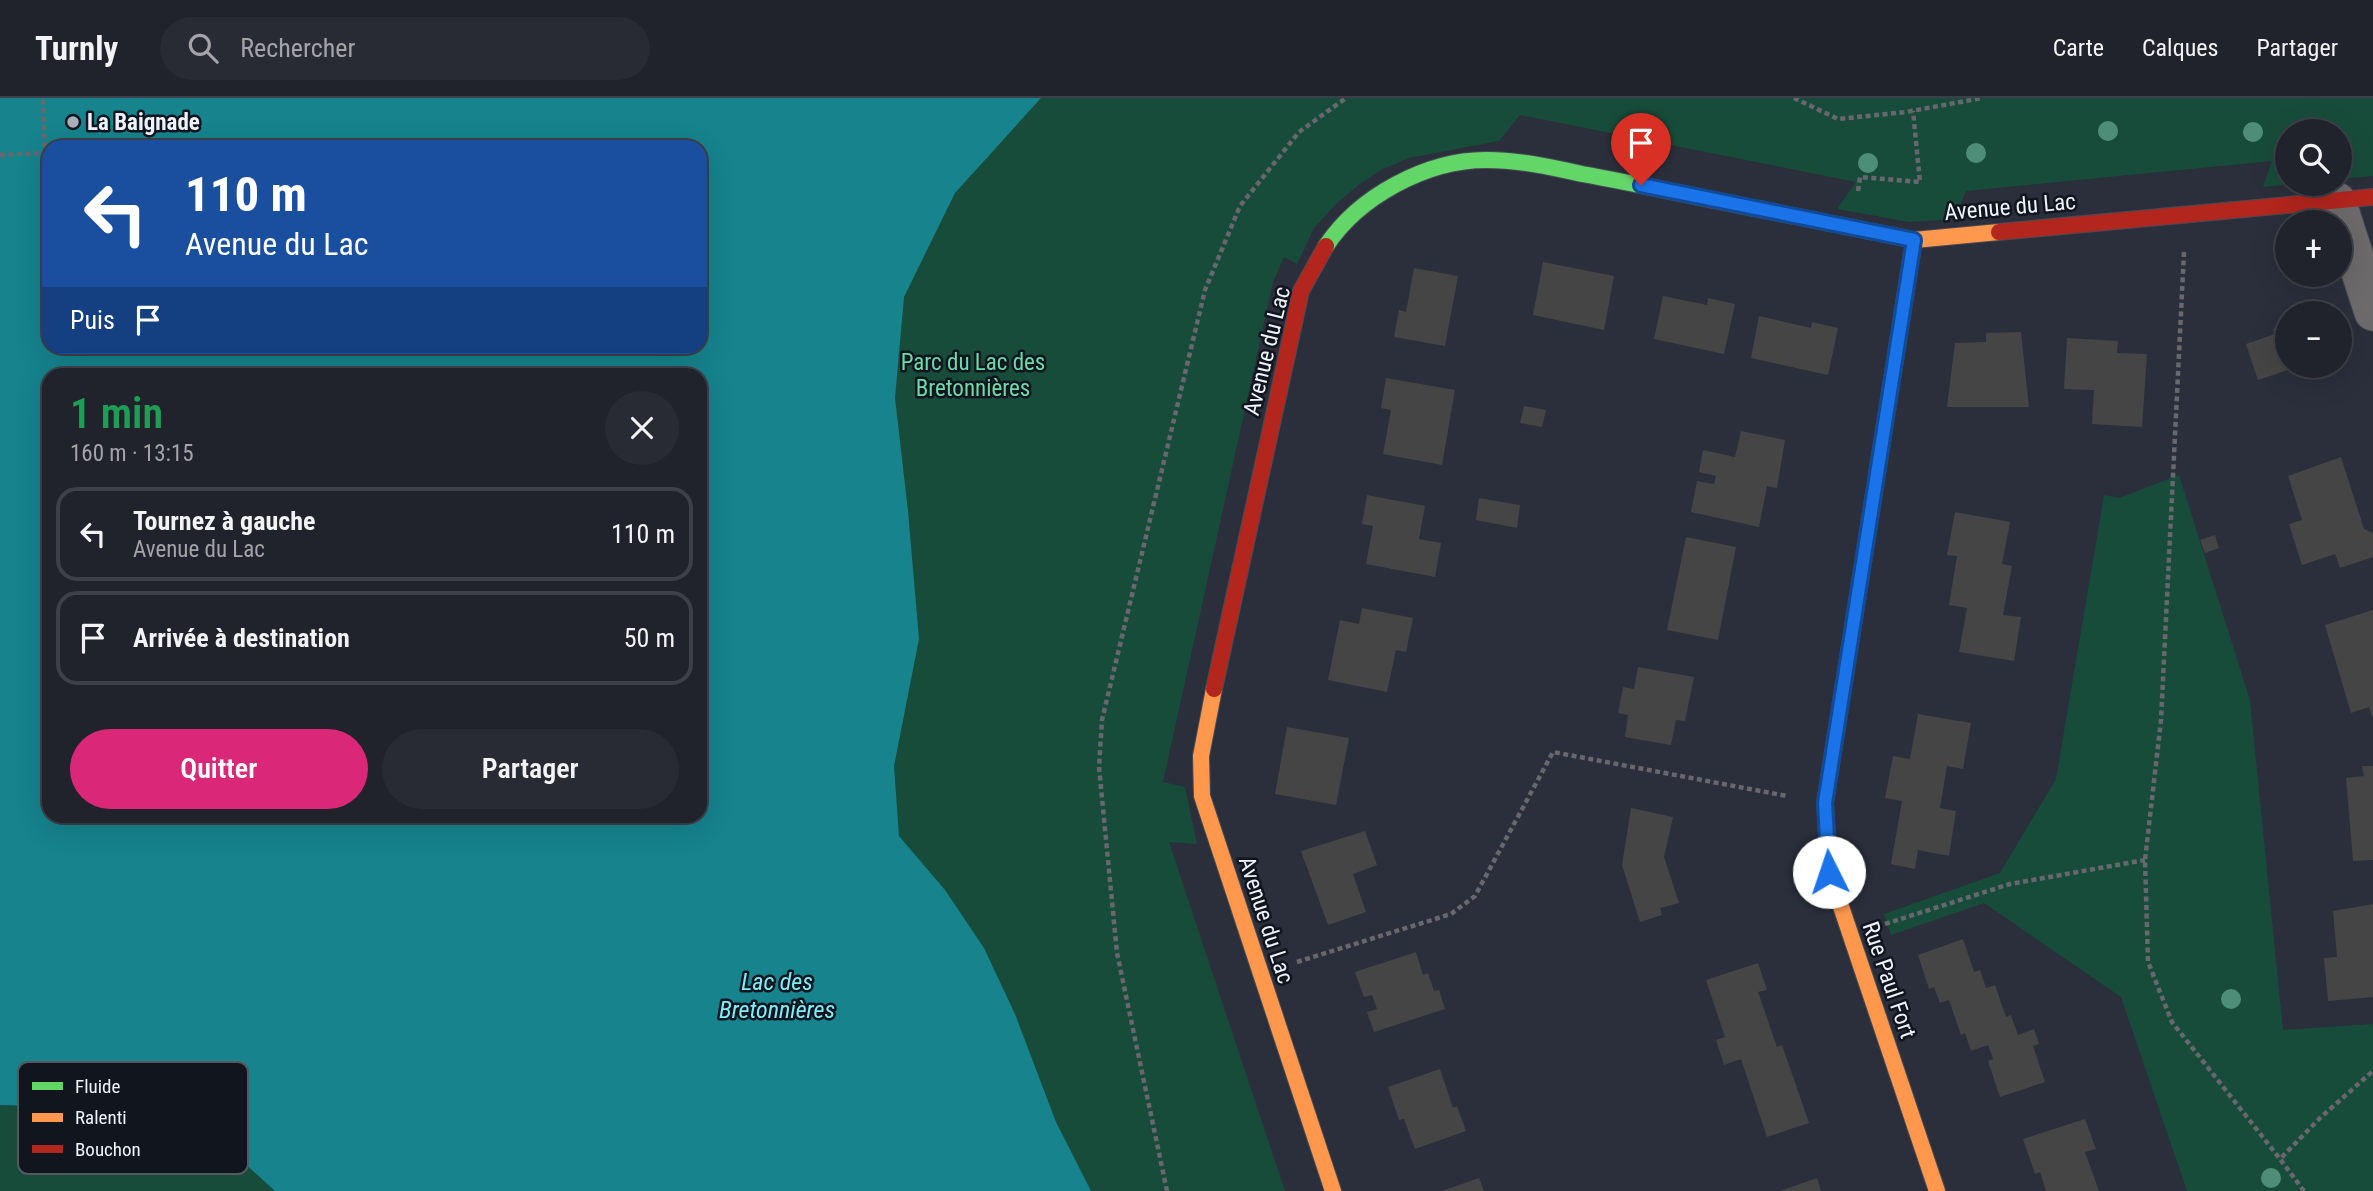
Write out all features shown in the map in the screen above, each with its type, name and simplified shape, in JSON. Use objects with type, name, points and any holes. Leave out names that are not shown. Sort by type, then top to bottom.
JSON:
[{"type":"street","name":"Avenue du Lac","points":[[1333,1191],[1202,796],[1201,756],[1301,291],[1333,237],[1363,206],[1399,182],[1439,166],[1483,160],[1534,164],[1914,240],[2373,197]]},
{"type":"street","points":[[2337,201],[2373,312]]},
{"type":"street","name":"Rue Paul Fort","points":[[1914,240],[1825,803],[1829,872],[1937,1191]]},
{"type":"path","points":[[43,98],[45,140]]},
{"type":"path","points":[[1167,1191],[1117,953],[1098,767],[1102,720],[1205,290],[1240,206],[1299,132],[1346,98]]},
{"type":"path","points":[[1794,98],[1838,118],[1913,111],[1982,98]]},
{"type":"path","points":[[1855,227],[1860,177],[1920,182],[1913,111]]},
{"type":"path","points":[[0,155],[42,153]]},
{"type":"path","points":[[2185,239],[2161,720],[2145,860],[2147,962],[2172,1023],[2304,1191]]},
{"type":"path","points":[[1260,974],[1451,914],[1475,896],[1553,752],[1825,803]]},
{"type":"path","points":[[1849,935],[2010,884],[2145,860]]},
{"type":"path","points":[[2280,1159],[2320,1118],[2373,1071]]},
{"type":"green space","name":"Parc du Lac des Bretonnières","points":[[0,98],[2373,98],[2373,176],[2352,178],[2352,119],[2275,119],[2275,186],[2263,187],[2272,161],[1966,191],[1954,219],[1909,222],[1837,209],[1856,182],[1520,115],[1499,141],[1409,158],[1383,169],[1336,204],[1314,228],[1297,264],[1284,257],[1273,282],[1163,782],[1185,787],[1197,844],[1169,842],[1285,1191],[0,1191]]},
{"type":"green space","points":[[2179,475],[2250,700],[2283,1030],[2373,1024],[2373,1191],[2187,1191],[2121,997],[1984,903],[1891,935],[1884,914],[2000,873],[2056,779],[2104,495],[2119,498]]},
{"type":"water","name":"Lac des Bretonnières","points":[[0,98],[1041,98],[955,193],[904,297],[895,398],[919,639],[894,766],[899,836],[945,890],[984,948],[1015,1014],[1056,1122],[1091,1191],[275,1191],[248,1166],[248,1062],[18,1062],[18,1105],[0,1105]]},
{"type":"building","points":[[1543,262],[1614,276],[1604,330],[1533,315]]},
{"type":"building","points":[[1414,268],[1458,276],[1445,346],[1394,337],[1399,310],[1406,312]]},
{"type":"building","points":[[1663,296],[1707,305],[1708,298],[1735,304],[1724,354],[1654,339]]},
{"type":"building","points":[[1759,316],[1811,328],[1812,322],[1838,328],[1828,375],[1751,358]]},
{"type":"building","points":[[2021,332],[2029,407],[1947,407],[1955,343],[1986,342],[1986,333]]},
{"type":"building","points":[[2275,334],[2275,374],[2258,380],[2246,344]]},
{"type":"building","points":[[2067,338],[2118,341],[2117,353],[2147,354],[2142,427],[2092,424],[2094,390],[2064,389]]},
{"type":"building","points":[[1386,378],[1455,390],[1442,465],[1383,454],[1391,410],[1381,408]]},
{"type":"building","points":[[1524,406],[1546,410],[1542,427],[1520,423]]},
{"type":"building","points":[[1741,431],[1785,440],[1777,488],[1767,486],[1759,527],[1691,512],[1697,481],[1714,484],[1716,476],[1699,472],[1703,450],[1735,457]]},
{"type":"building","points":[[2341,457],[2364,529],[2373,533],[2373,557],[2340,568],[2335,554],[2302,565],[2289,524],[2302,520],[2288,476]]},
{"type":"building","points":[[1367,495],[1425,506],[1419,539],[1441,543],[1435,577],[1366,564],[1373,526],[1362,524]]},
{"type":"building","points":[[1479,498],[1520,505],[1517,528],[1476,520]]},
{"type":"building","points":[[1955,512],[2010,522],[2002,564],[2012,566],[2003,615],[2021,617],[2014,661],[1959,652],[1967,608],[1949,605],[1957,556],[1947,555]]},
{"type":"building","points":[[2215,535],[2219,548],[2205,553],[2200,540]]},
{"type":"building","points":[[1686,537],[1736,547],[1718,640],[1667,630]]},
{"type":"building","points":[[1362,608],[1413,618],[1406,652],[1396,650],[1387,692],[1328,680],[1340,620],[1359,624]]},
{"type":"building","points":[[2373,610],[2372,716],[2369,707],[2351,713],[2325,625]]},
{"type":"building","points":[[1638,667],[1694,677],[1685,721],[1676,720],[1671,745],[1625,737],[1628,715],[1618,713],[1623,687],[1634,689]]},
{"type":"building","points":[[1918,714],[1971,723],[1963,769],[1947,766],[1940,808],[1956,811],[1949,856],[1918,850],[1915,869],[1891,864],[1902,801],[1885,798],[1893,756],[1910,759]]},
{"type":"building","points":[[1287,727],[1349,738],[1336,805],[1275,794]]},
{"type":"building","points":[[2362,766],[2373,766],[2373,860],[2353,861],[2346,778],[2364,776]]},
{"type":"building","points":[[1631,808],[1673,817],[1664,857],[1679,903],[1660,908],[1662,915],[1640,922],[1622,865]]},
{"type":"building","points":[[1365,831],[1377,865],[1353,874],[1366,912],[1328,925],[1301,851]]},
{"type":"building","points":[[2373,904],[2373,997],[2328,1001],[2324,958],[2337,957],[2333,911]]},
{"type":"building","points":[[1963,939],[1974,972],[1980,970],[1986,988],[1995,985],[2006,1017],[2011,1015],[2018,1035],[2034,1029],[2039,1044],[2033,1046],[2045,1082],[2000,1097],[1988,1061],[1993,1059],[1988,1045],[1971,1051],[1965,1033],[1961,1035],[1949,1000],[1940,1003],[1934,987],[1929,989],[1918,955]]},
{"type":"building","points":[[1416,952],[1423,975],[1428,973],[1434,991],[1439,990],[1445,1009],[1374,1032],[1367,1012],[1377,1009],[1372,995],[1364,997],[1355,972]]},
{"type":"building","points":[[1758,963],[1767,990],[1758,992],[1777,1047],[1782,1045],[1809,1123],[1767,1137],[1741,1059],[1724,1065],[1716,1040],[1725,1037],[1706,980]]},
{"type":"building","points":[[1440,1069],[1453,1108],[1457,1106],[1466,1131],[1415,1149],[1404,1119],[1399,1120],[1388,1087]]},
{"type":"building","points":[[2085,1119],[2096,1149],[2085,1152],[2099,1191],[2046,1191],[2040,1172],[2035,1174],[2023,1139]]},
{"type":"building","points":[[1479,1178],[1484,1191],[1442,1191]]},
{"type":"building","points":[[1817,1178],[1821,1191],[1780,1191]]},
{"type":"traffic: fast","points":[[1326,246],[1357,211],[1396,184],[1441,166],[1464,162],[1498,160],[1535,164],[1698,197]]},
{"type":"traffic: fast","points":[[1826,818],[1825,803],[1914,240]]},
{"type":"traffic: slow","points":[[1698,197],[1914,240],[1999,232]]},
{"type":"traffic: slow","points":[[1214,689],[1201,756],[1202,796],[1333,1191]]},
{"type":"traffic: slow","points":[[1826,818],[1829,871],[1937,1191]]},
{"type":"traffic: jam","points":[[1999,232],[2373,197]]},
{"type":"traffic: jam","points":[[1214,689],[1301,291],[1326,246]]},
{"type":"place","name":"La Baignade","points":[[73,122]]},
{"type":"route","points":[[1641,185],[1914,240],[1825,803],[1829,872]]}]
